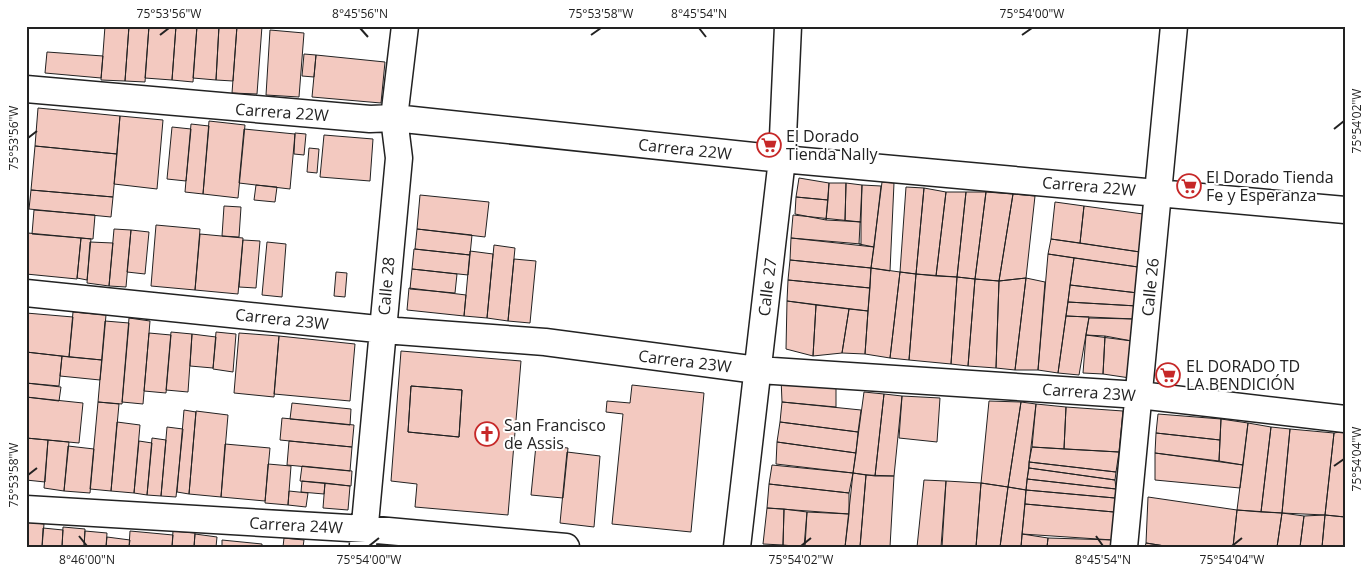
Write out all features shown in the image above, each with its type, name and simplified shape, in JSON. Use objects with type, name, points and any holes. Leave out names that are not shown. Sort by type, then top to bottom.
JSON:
[{"type":"street","name":"Calle 28","points":[[364,538],[399,158],[394,118],[405,26]]},
{"type":"street","name":"Calle 27","points":[[737,547],[782,159],[788,26]]},
{"type":"street","name":"Calle 26","points":[[1124,547],[1160,193],[1174,26]]},
{"type":"street","name":"Carrera 22W","points":[[26,89],[370,119],[394,118],[782,159],[1345,210]]},
{"type":"street","name":"Carrera 23W","points":[[26,293],[382,330],[545,342],[757,370],[1139,395],[1345,419]]},
{"type":"street","name":"Carrera 24W","points":[[26,509],[364,538],[566,547]]},
{"type":"building","points":[[105,26],[129,26],[125,81],[101,80]]},
{"type":"building","points":[[129,26],[149,26],[145,82],[125,81]]},
{"type":"building","points":[[149,26],[176,26],[172,80],[145,78]]},
{"type":"building","points":[[176,26],[197,26],[193,82],[172,80]]},
{"type":"building","points":[[197,26],[219,26],[216,80],[193,78]]},
{"type":"building","points":[[219,26],[237,26],[233,81],[216,80]]},
{"type":"building","points":[[237,26],[262,26],[257,94],[232,93]]},
{"type":"building","points":[[270,30],[304,33],[299,97],[266,95]]},
{"type":"building","points":[[47,52],[103,56],[101,78],[45,73]]},
{"type":"building","points":[[304,54],[316,55],[314,77],[302,76]]},
{"type":"building","points":[[316,55],[385,62],[381,103],[312,97]]},
{"type":"building","points":[[38,108],[120,116],[117,154],[35,146]]},
{"type":"building","points":[[120,116],[163,120],[157,189],[114,184]]},
{"type":"building","points":[[209,121],[245,125],[238,198],[203,194]]},
{"type":"building","points":[[191,124],[209,126],[203,194],[185,192]]},
{"type":"building","points":[[172,127],[191,129],[186,181],[167,179]]},
{"type":"building","points":[[244,129],[295,134],[290,189],[239,183]]},
{"type":"building","points":[[295,133],[306,134],[304,155],[294,154]]},
{"type":"building","points":[[324,135],[373,139],[370,181],[320,177]]},
{"type":"building","points":[[35,146],[117,154],[113,197],[31,190]]},
{"type":"building","points":[[309,148],[319,149],[317,173],[307,172]]},
{"type":"building","points":[[799,178],[829,183],[828,200],[796,197]]},
{"type":"building","points":[[882,182],[894,183],[890,271],[871,268]]},
{"type":"building","points":[[829,183],[846,183],[845,221],[826,220]]},
{"type":"building","points":[[846,183],[862,185],[861,222],[845,221]]},
{"type":"building","points":[[256,185],[277,187],[275,202],[254,200]]},
{"type":"building","points":[[862,185],[881,186],[874,247],[859,244]]},
{"type":"building","points":[[906,187],[924,188],[916,274],[900,272]]},
{"type":"building","points":[[924,188],[946,192],[936,276],[916,274]]},
{"type":"building","points":[[31,190],[113,197],[111,217],[29,209]]},
{"type":"building","points":[[946,192],[966,192],[957,277],[936,276]]},
{"type":"building","points":[[966,192],[986,192],[975,279],[957,277]]},
{"type":"building","points":[[986,192],[1013,194],[999,281],[975,279]]},
{"type":"building","points":[[1013,194],[1035,196],[1026,278],[999,281]]},
{"type":"building","points":[[420,195],[489,202],[485,237],[417,229]]},
{"type":"building","points":[[796,197],[828,200],[826,220],[795,214]]},
{"type":"building","points":[[1055,202],[1084,206],[1080,243],[1051,239]]},
{"type":"building","points":[[224,206],[241,207],[239,237],[222,236]]},
{"type":"building","points":[[1084,206],[1143,214],[1140,252],[1080,243]]},
{"type":"building","points":[[34,210],[95,215],[93,239],[32,234]]},
{"type":"building","points":[[793,215],[861,222],[861,244],[791,238]]},
{"type":"building","points":[[156,225],[200,229],[195,290],[151,286]]},
{"type":"building","points":[[114,229],[131,230],[126,287],[109,286]]},
{"type":"building","points":[[417,229],[472,235],[470,255],[415,249]]},
{"type":"building","points":[[131,230],[149,232],[145,274],[127,272]]},
{"type":"building","points":[[28,233],[81,238],[77,279],[26,274]]},
{"type":"building","points":[[200,234],[243,238],[238,294],[195,290]]},
{"type":"building","points":[[81,238],[91,239],[87,280],[77,278]]},
{"type":"building","points":[[791,238],[874,247],[871,268],[790,260]]},
{"type":"building","points":[[1051,239],[1140,252],[1138,267],[1048,254]]},
{"type":"building","points":[[243,240],[260,241],[256,288],[239,287]]},
{"type":"building","points":[[90,242],[113,243],[109,286],[87,283]]},
{"type":"building","points":[[267,242],[286,244],[282,297],[262,295]]},
{"type":"building","points":[[494,245],[515,248],[508,321],[487,318]]},
{"type":"building","points":[[414,249],[470,255],[468,275],[412,269]]},
{"type":"building","points":[[470,251],[493,254],[487,318],[464,316]]},
{"type":"building","points":[[1048,254],[1074,258],[1058,373],[1038,370]]},
{"type":"building","points":[[1074,258],[1138,267],[1138,293],[1070,285]]},
{"type":"building","points":[[514,259],[536,261],[530,323],[508,321]]},
{"type":"building","points":[[790,260],[871,268],[870,288],[788,280]]},
{"type":"building","points":[[871,268],[900,272],[890,358],[865,354]]},
{"type":"building","points":[[412,269],[457,274],[455,293],[410,289]]},
{"type":"building","points":[[336,272],[347,273],[345,297],[334,296]]},
{"type":"building","points":[[900,272],[916,274],[909,360],[890,358]]},
{"type":"building","points":[[916,274],[957,277],[951,364],[909,360]]},
{"type":"building","points":[[957,277],[975,279],[968,366],[951,364]]},
{"type":"building","points":[[1026,278],[1015,370],[996,368],[999,281]]},
{"type":"building","points":[[1026,278],[1045,282],[1038,370],[1015,370]]},
{"type":"building","points":[[975,279],[999,281],[996,368],[968,366]]},
{"type":"building","points":[[788,280],[870,288],[868,311],[787,301]]},
{"type":"building","points":[[1070,285],[1138,293],[1137,306],[1068,302]]},
{"type":"building","points":[[409,288],[466,295],[464,316],[407,310]]},
{"type":"building","points":[[787,301],[816,305],[813,356],[786,349]]},
{"type":"building","points":[[1068,302],[1137,306],[1134,319],[1066,316]]},
{"type":"building","points":[[816,305],[849,309],[842,353],[813,356]]},
{"type":"building","points":[[849,309],[868,311],[865,354],[842,353]]},
{"type":"building","points":[[73,312],[106,315],[102,360],[69,357]]},
{"type":"building","points":[[26,313],[73,317],[69,357],[26,352]]},
{"type":"building","points":[[1066,316],[1089,317],[1079,375],[1058,373]]},
{"type":"building","points":[[129,318],[150,321],[143,404],[122,402]]},
{"type":"building","points":[[1089,318],[1134,319],[1132,341],[1086,335]]},
{"type":"building","points":[[105,321],[129,323],[122,404],[98,402]]},
{"type":"building","points":[[171,332],[192,334],[188,392],[166,390]]},
{"type":"building","points":[[216,332],[236,334],[233,372],[213,369]]},
{"type":"building","points":[[149,333],[171,335],[166,393],[144,391]]},
{"type":"building","points":[[239,333],[279,336],[274,397],[234,393]]},
{"type":"building","points":[[192,334],[216,337],[213,368],[190,366]]},
{"type":"building","points":[[1086,335],[1105,336],[1103,374],[1083,373]]},
{"type":"building","points":[[279,336],[355,344],[350,401],[274,394]]},
{"type":"building","points":[[1105,336],[1132,341],[1130,378],[1103,374]]},
{"type":"building","name":"San Francisco de Assis","points":[[401,351],[521,361],[508,515],[415,507],[417,484],[391,481]],"holes":[[[411,386],[462,390],[459,437],[408,432]]]},
{"type":"building","points":[[26,352],[62,356],[59,386],[26,383]]},
{"type":"building","points":[[62,356],[102,360],[100,380],[60,376]]},
{"type":"building","points":[[781,378],[836,385],[836,407],[782,402]]},
{"type":"building","points":[[26,383],[61,387],[59,401],[26,397]]},
{"type":"building","points":[[632,385],[704,393],[691,532],[612,524],[623,414],[606,412],[607,401],[630,403]]},
{"type":"building","points":[[411,386],[462,390],[459,437],[408,432]]},
{"type":"building","points":[[864,392],[884,394],[875,476],[853,473]]},
{"type":"building","points":[[884,394],[902,396],[894,476],[875,476]]},
{"type":"building","points":[[902,396],[940,398],[937,442],[899,438]]},
{"type":"building","points":[[26,397],[83,403],[79,443],[26,438]]},
{"type":"building","points":[[989,401],[1021,402],[1008,487],[981,483]]},
{"type":"building","points":[[98,402],[119,404],[111,491],[90,489]]},
{"type":"building","points":[[782,402],[861,410],[858,432],[780,422]]},
{"type":"building","points":[[1021,402],[1036,404],[1026,490],[1008,487]]},
{"type":"building","points":[[292,403],[351,409],[350,425],[290,419]]},
{"type":"building","points":[[1036,404],[1066,407],[1064,449],[1032,447]]},
{"type":"building","points":[[1066,407],[1123,411],[1119,452],[1064,449]]},
{"type":"building","points":[[184,410],[196,412],[189,494],[177,492]]},
{"type":"building","points":[[196,411],[228,415],[221,497],[189,494]]},
{"type":"building","points":[[1158,414],[1221,419],[1220,440],[1156,433]]},
{"type":"building","points":[[282,418],[354,425],[352,447],[280,440]]},
{"type":"building","points":[[1221,419],[1248,423],[1243,465],[1219,461]]},
{"type":"building","points":[[117,422],[140,425],[134,493],[111,491]]},
{"type":"building","points":[[780,422],[858,432],[856,453],[777,442]]},
{"type":"building","points":[[1248,423],[1271,427],[1261,512],[1237,510]]},
{"type":"building","points":[[167,427],[183,429],[176,497],[161,496]]},
{"type":"building","points":[[1271,427],[1290,429],[1282,513],[1261,512]]},
{"type":"building","points":[[1290,429],[1334,433],[1325,515],[1282,513]]},
{"type":"building","points":[[1345,431],[1345,517],[1325,515],[1334,433]]},
{"type":"building","points":[[1156,433],[1220,440],[1219,461],[1155,453]]},
{"type":"building","points":[[26,438],[48,440],[45,482],[26,480]]},
{"type":"building","points":[[152,438],[166,440],[161,496],[147,495]]},
{"type":"building","points":[[48,440],[69,442],[64,491],[44,488]]},
{"type":"building","points":[[139,441],[152,443],[147,495],[134,493]]},
{"type":"building","points":[[289,441],[352,447],[350,471],[287,465]]},
{"type":"building","points":[[777,442],[856,453],[853,473],[776,464]]},
{"type":"building","points":[[225,444],[270,448],[265,501],[221,497]]},
{"type":"building","points":[[536,445],[568,448],[563,498],[531,495]]},
{"type":"building","points":[[68,446],[94,449],[90,493],[64,491]]},
{"type":"building","points":[[1032,447],[1119,452],[1116,472],[1029,462]]},
{"type":"building","points":[[567,452],[600,456],[594,527],[560,523]]},
{"type":"building","points":[[1155,453],[1243,465],[1240,488],[1155,480]]},
{"type":"building","points":[[1029,462],[1116,472],[1115,480],[1029,468]]},
{"type":"building","points":[[268,464],[291,466],[288,505],[265,503]]},
{"type":"building","points":[[772,465],[853,473],[849,493],[769,484]]},
{"type":"building","points":[[302,466],[352,471],[351,486],[300,481]]},
{"type":"building","points":[[1029,468],[1115,480],[1116,489],[1027,479]]},
{"type":"building","points":[[853,473],[866,475],[860,547],[845,547]]},
{"type":"building","points":[[866,475],[894,476],[890,547],[860,547]]},
{"type":"building","points":[[1027,479],[1116,489],[1115,498],[1026,490]]},
{"type":"building","points":[[924,480],[946,481],[941,547],[917,547]]},
{"type":"building","points":[[302,481],[325,483],[324,494],[301,492]]},
{"type":"building","points":[[946,481],[981,483],[976,547],[942,547]]},
{"type":"building","points":[[325,483],[350,486],[348,510],[323,508]]},
{"type":"building","points":[[981,483],[1008,487],[1000,547],[976,547]]},
{"type":"building","points":[[769,484],[849,493],[849,514],[767,508]]},
{"type":"building","points":[[1008,487],[1026,490],[1021,547],[1000,547]]},
{"type":"building","points":[[1026,490],[1115,498],[1114,512],[1025,504]]},
{"type":"building","points":[[289,491],[308,493],[306,507],[288,505]]},
{"type":"building","points":[[1148,497],[1237,510],[1233,547],[1171,547],[1146,543]]},
{"type":"building","points":[[1025,504],[1114,512],[1113,540],[1022,534]]},
{"type":"building","points":[[767,508],[784,509],[783,545],[763,544]]},
{"type":"building","points":[[784,509],[807,512],[804,547],[783,545]]},
{"type":"building","points":[[1237,510],[1282,513],[1277,547],[1233,547]]},
{"type":"building","points":[[807,512],[849,514],[845,547],[805,547]]},
{"type":"building","points":[[1282,513],[1304,516],[1300,547],[1277,547]]},
{"type":"building","points":[[1325,515],[1322,547],[1300,547],[1304,516]]},
{"type":"building","points":[[1325,515],[1345,517],[1345,547],[1322,547]]},
{"type":"building","points":[[26,522],[44,524],[42,547],[26,547]]},
{"type":"building","points":[[63,527],[85,529],[84,547],[62,547]]},
{"type":"building","points":[[43,528],[63,530],[62,547],[42,547]]},
{"type":"building","points":[[85,531],[107,533],[106,547],[84,547]]},
{"type":"building","points":[[130,531],[173,535],[172,547],[129,547]]},
{"type":"building","points":[[173,531],[195,533],[194,547],[172,547]]},
{"type":"building","points":[[195,534],[217,537],[216,547],[194,547]]},
{"type":"building","points":[[1022,534],[1048,538],[1047,547],[1021,547]]},
{"type":"building","points":[[107,537],[130,540],[129,547],[106,547]]},
{"type":"building","points":[[284,538],[304,540],[303,547],[283,547]]},
{"type":"building","points":[[1048,538],[1113,540],[1113,547],[1047,547]]},
{"type":"building","points":[[222,540],[262,544],[262,547],[222,547]]},
{"type":"building","points":[[1146,543],[1171,547],[1145,547]]},
{"type":"place","name":"El Dorado Tienda Nally","points":[[769,145]]},
{"type":"place","name":"El Dorado Tienda Fe y Esperanza","points":[[1189,186]]},
{"type":"place","name":"EL DORADO TD LA BENDICIÓN","points":[[1168,375]]},
{"type":"place","name":"San Francisco de Assis","points":[[487,434]]}]
